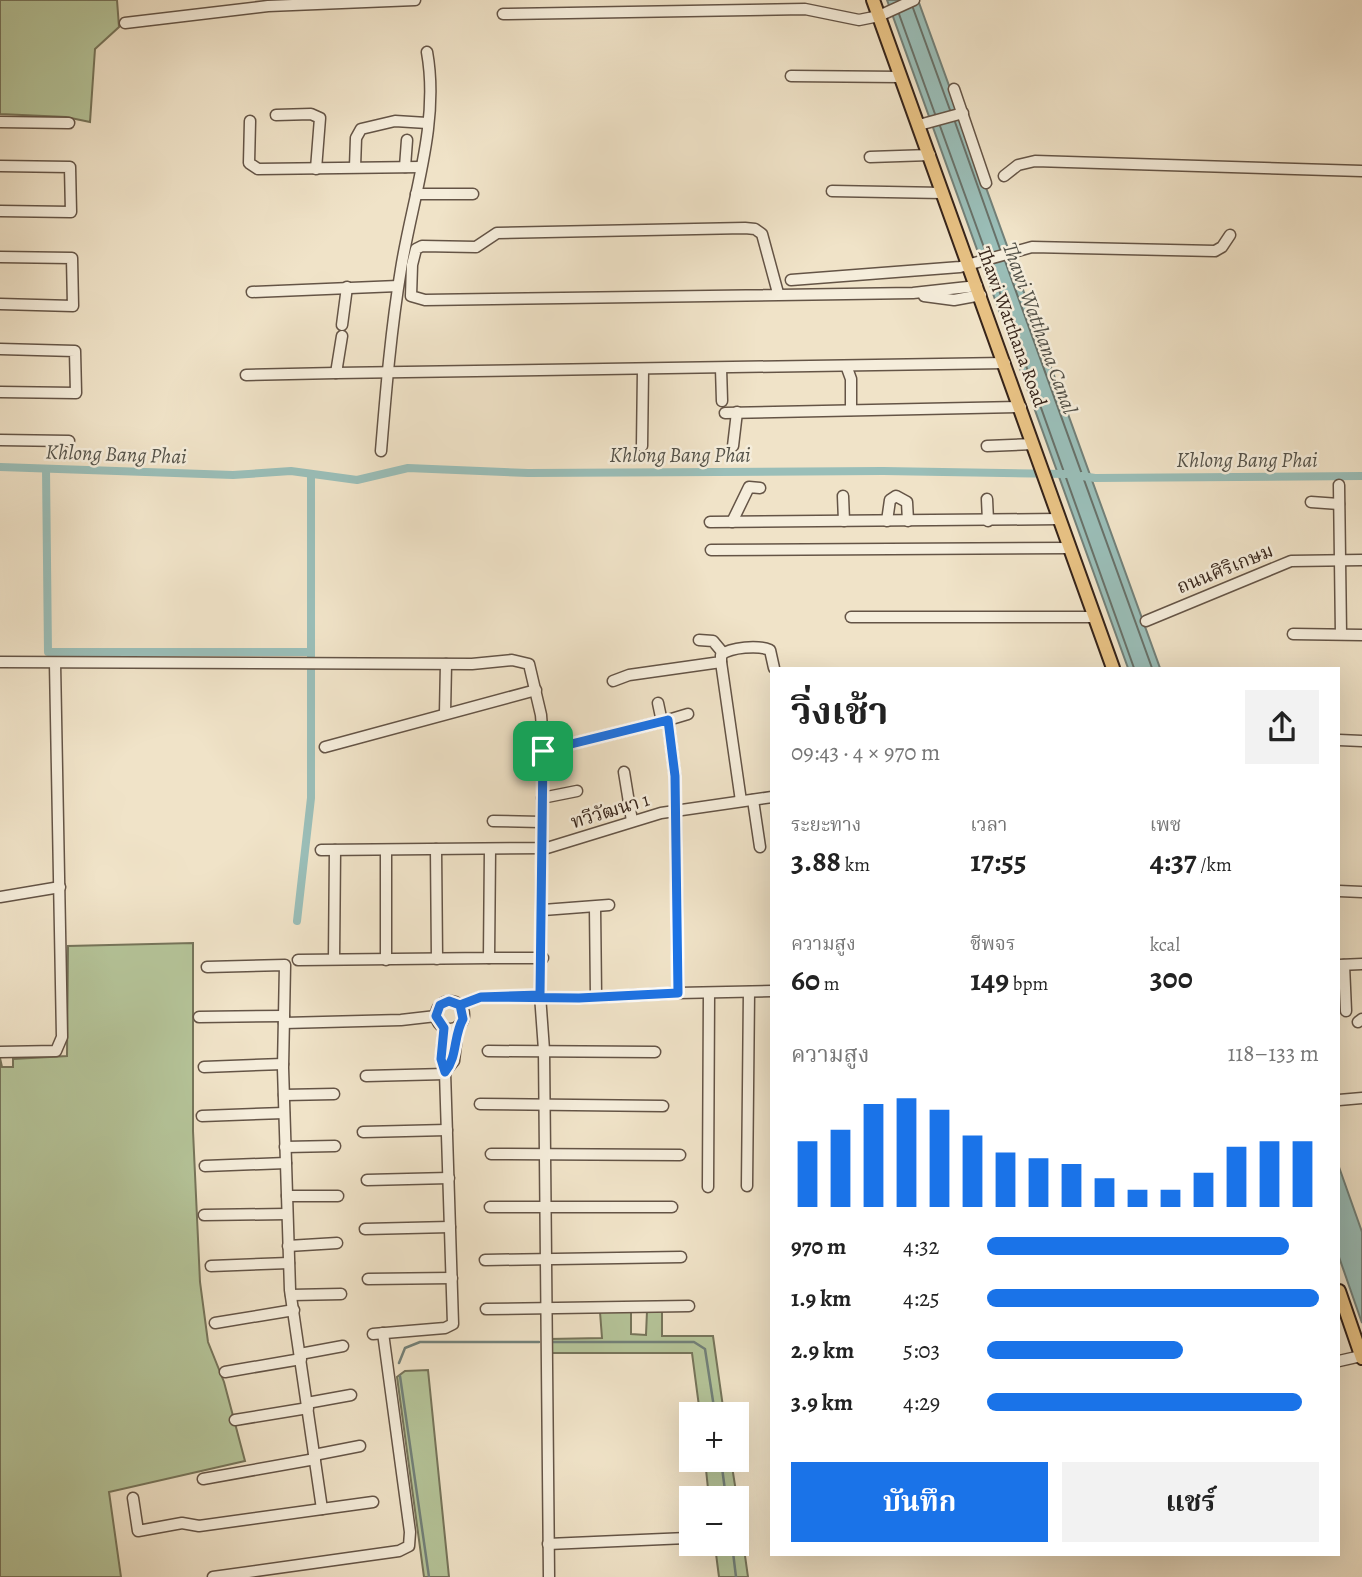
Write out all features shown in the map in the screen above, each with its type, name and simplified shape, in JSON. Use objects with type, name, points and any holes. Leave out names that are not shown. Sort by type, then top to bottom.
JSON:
[{"type":"main road","name":"Thawi Watthana Road","points":[[873,0],[900,76],[923,124],[930,155],[1113,667]]},
{"type":"main road","points":[[1340,1297],[1345,1326],[1362,1357]]},
{"type":"street","points":[[125,23],[271,3],[415,0]]},
{"type":"street","points":[[503,14],[805,9],[859,20],[879,16],[914,0]]},
{"type":"street","points":[[382,451],[398,286],[422,167],[427,123],[430,88],[427,52]]},
{"type":"street","points":[[791,76],[900,76]]},
{"type":"street","points":[[954,89],[986,183]]},
{"type":"street","points":[[923,124],[962,113]]},
{"type":"street","points":[[276,115],[311,114],[320,118],[316,169]]},
{"type":"street","points":[[250,121],[248,158],[251,167],[422,167]]},
{"type":"street","points":[[355,167],[356,138],[361,129],[395,121],[427,123]]},
{"type":"street","points":[[0,122],[69,123]]},
{"type":"street","points":[[405,167],[407,140]]},
{"type":"street","points":[[870,157],[930,155]]},
{"type":"street","points":[[1004,176],[1018,165],[1035,161],[1362,171]]},
{"type":"street","points":[[0,166],[70,167],[71,212],[0,211]]},
{"type":"street","points":[[832,191],[943,192]]},
{"type":"street","points":[[416,194],[473,194]]},
{"type":"street","points":[[778,293],[762,234],[755,229],[746,228],[497,233],[476,247],[422,246],[416,249],[410,281],[411,296],[425,300],[913,293],[954,300],[979,290]]},
{"type":"street","points":[[791,280],[970,266],[1024,249],[1054,247],[1215,251],[1222,247],[1230,234]]},
{"type":"street","points":[[0,257],[72,258],[73,306],[0,304]]},
{"type":"street","points":[[252,292],[398,286]]},
{"type":"street","points":[[336,373],[346,287]]},
{"type":"street","points":[[0,349],[75,351],[76,393],[0,392]]},
{"type":"street","points":[[246,375],[847,368],[1005,363]]},
{"type":"street","points":[[721,368],[722,401]]},
{"type":"street","points":[[847,368],[851,379],[851,410]]},
{"type":"street","points":[[642,446],[643,370]]},
{"type":"street","points":[[725,413],[1021,407]]},
{"type":"street","points":[[733,446],[737,412]]},
{"type":"street","points":[[0,440],[69,441]]},
{"type":"street","points":[[987,446],[1033,444]]},
{"type":"street","points":[[1339,485],[1341,634]]},
{"type":"street","points":[[732,522],[749,487],[760,488]]},
{"type":"street","points":[[843,495],[844,521]]},
{"type":"street","points":[[887,521],[890,500],[896,496],[907,502],[908,521]]},
{"type":"street","points":[[987,499],[988,521]]},
{"type":"street","points":[[1311,502],[1339,504]]},
{"type":"street","points":[[710,522],[1060,519]]},
{"type":"street","points":[[711,550],[1070,548]]},
{"type":"street","name":"ถนนศิริเกษม","points":[[1146,621],[1291,561],[1362,560]]},
{"type":"street","points":[[851,617],[1095,617]]},
{"type":"street","points":[[1293,634],[1362,635]]},
{"type":"street","points":[[699,640],[713,641],[722,657],[741,801]]},
{"type":"street","points":[[614,681],[629,675],[765,648],[773,656],[774,667]]},
{"type":"street","points":[[0,662],[446,664],[521,661],[528,664],[536,690],[543,751],[543,957],[540,995],[544,1050],[549,1577]]},
{"type":"street","points":[[0,1052],[46,1053],[60,1046],[55,663]]},
{"type":"street","points":[[445,713],[446,664]]},
{"type":"street","points":[[325,747],[536,690]]},
{"type":"street","points":[[658,703],[665,721],[676,811],[678,993]]},
{"type":"street","points":[[543,751],[688,714]]},
{"type":"street","points":[[1340,740],[1362,741]]},
{"type":"street","points":[[624,772],[632,821]]},
{"type":"street","points":[[541,798],[577,791]]},
{"type":"street","name":"ทวีวัฒนา 1","points":[[321,850],[542,847],[563,844],[632,821],[676,811],[770,797]]},
{"type":"street","points":[[753,800],[760,848]]},
{"type":"street","points":[[493,821],[541,822]]},
{"type":"street","points":[[436,849],[438,959]]},
{"type":"street","points":[[489,958],[490,849]]},
{"type":"street","points":[[334,960],[335,850]]},
{"type":"street","points":[[386,851],[386,960]]},
{"type":"street","points":[[0,897],[60,887]]},
{"type":"street","points":[[1340,891],[1362,892]]},
{"type":"street","points":[[543,910],[610,905]]},
{"type":"street","points":[[595,907],[596,996]]},
{"type":"street","points":[[298,960],[543,957]]},
{"type":"street","points":[[1346,1011],[1341,965],[1362,964]]},
{"type":"street","points":[[206,967],[285,965],[283,1065],[291,1295],[322,1509]]},
{"type":"street","points":[[214,1577],[271,1573],[399,1551],[409,1546],[410,1532],[378,1333],[445,1328],[453,1324],[445,1073],[441,1059],[444,1028],[436,1016],[437,1008],[444,1002],[460,1005],[481,997],[770,991]]},
{"type":"street","points":[[747,1186],[749,992]]},
{"type":"street","points":[[708,1187],[709,993]]},
{"type":"street","points":[[445,1073],[454,1061],[458,1026],[464,1015],[460,1005]]},
{"type":"street","points":[[199,1017],[401,1020],[436,1016]]},
{"type":"street","points":[[444,1028],[458,1026]]},
{"type":"street","points":[[488,1051],[655,1052]]},
{"type":"street","points":[[204,1067],[283,1065]]},
{"type":"street","points":[[366,1076],[445,1073]]},
{"type":"street","points":[[284,1095],[334,1094]]},
{"type":"street","points":[[1340,1100],[1362,1098]]},
{"type":"street","points":[[480,1104],[663,1107]]},
{"type":"street","points":[[202,1116],[284,1113]]},
{"type":"street","points":[[363,1132],[447,1130]]},
{"type":"street","points":[[285,1147],[335,1146]]},
{"type":"street","points":[[491,1154],[680,1155]]},
{"type":"street","points":[[205,1166],[286,1163]]},
{"type":"street","points":[[367,1180],[449,1178]]},
{"type":"street","points":[[287,1196],[338,1196]]},
{"type":"street","points":[[490,1207],[672,1207]]},
{"type":"street","points":[[204,1215],[287,1214]]},
{"type":"street","points":[[365,1229],[450,1227]]},
{"type":"street","points":[[288,1246],[337,1243]]},
{"type":"street","points":[[485,1260],[681,1257]]},
{"type":"street","points":[[211,1266],[289,1263]]},
{"type":"street","points":[[368,1279],[452,1278]]},
{"type":"street","points":[[291,1295],[341,1294]]},
{"type":"street","points":[[486,1309],[689,1306]]},
{"type":"street","points":[[215,1323],[294,1310]]},
{"type":"street","points":[[225,1372],[343,1346]]},
{"type":"street","points":[[1340,1361],[1362,1357]]},
{"type":"street","points":[[235,1420],[351,1395]]},
{"type":"street","points":[[203,1479],[359,1446]]},
{"type":"street","points":[[133,1498],[138,1531],[182,1523],[199,1527],[373,1502]]},
{"type":"street","points":[[548,1544],[679,1538]]},
{"type":"green space","points":[[0,0],[117,0],[119,27],[95,49],[90,122],[66,117],[0,114]]},
{"type":"green space","points":[[193,943],[193,1131],[200,1282],[208,1342],[224,1382],[245,1461],[109,1492],[121,1577],[0,1577],[0,1058],[2,1067],[13,1067],[13,1059],[67,1056],[68,946]]},
{"type":"green space","points":[[662,1310],[662,1336],[713,1336],[722,1402],[698,1402],[692,1353],[550,1353],[549,1339],[602,1338],[600,1312],[631,1311],[631,1334],[646,1335],[647,1311]]},
{"type":"green space","points":[[428,1370],[449,1577],[424,1577],[397,1377],[405,1371]]},
{"type":"green space","points":[[706,1472],[733,1472],[735,1486],[708,1486]]},
{"type":"green space","points":[[716,1556],[745,1556],[748,1577],[719,1577]]},
{"type":"water","points":[[887,0],[918,0],[1160,667],[1128,667]]},
{"type":"water","points":[[1340,1170],[1362,1232],[1362,1323],[1340,1260]]},
{"type":"waterway","name":"Khlong Bang Phai","points":[[0,467],[233,475],[291,471],[357,480],[408,468],[528,473],[883,471],[1066,474]]},
{"type":"waterway","points":[[46,469],[48,652],[311,652]]},
{"type":"waterway","points":[[297,921],[311,798],[311,474]]},
{"type":"waterway","name":"Khlong Bang Phai","points":[[1082,476],[1362,476]]},
{"type":"waterway","points":[[399,1363],[405,1348],[420,1342],[539,1342]]},
{"type":"waterway","points":[[552,1342],[694,1342],[705,1349],[713,1402]]},
{"type":"waterway","points":[[400,1376],[429,1577]]},
{"type":"waterway","points":[[723,1472],[724,1486]]},
{"type":"waterway","points":[[733,1556],[736,1577]]},
{"type":"route","points":[[543,751],[543,957],[540,995],[481,997],[460,1005],[449,1001],[440,1005],[436,1016],[438,1023],[444,1028],[441,1059],[445,1072],[454,1061],[458,1026],[464,1015],[460,1005],[481,997],[540,995],[579,998],[678,993],[675,776],[668,720],[543,751]]},
{"type":"water label","name":"Thawi Watthana Canal","points":[[1040,328]]}]
